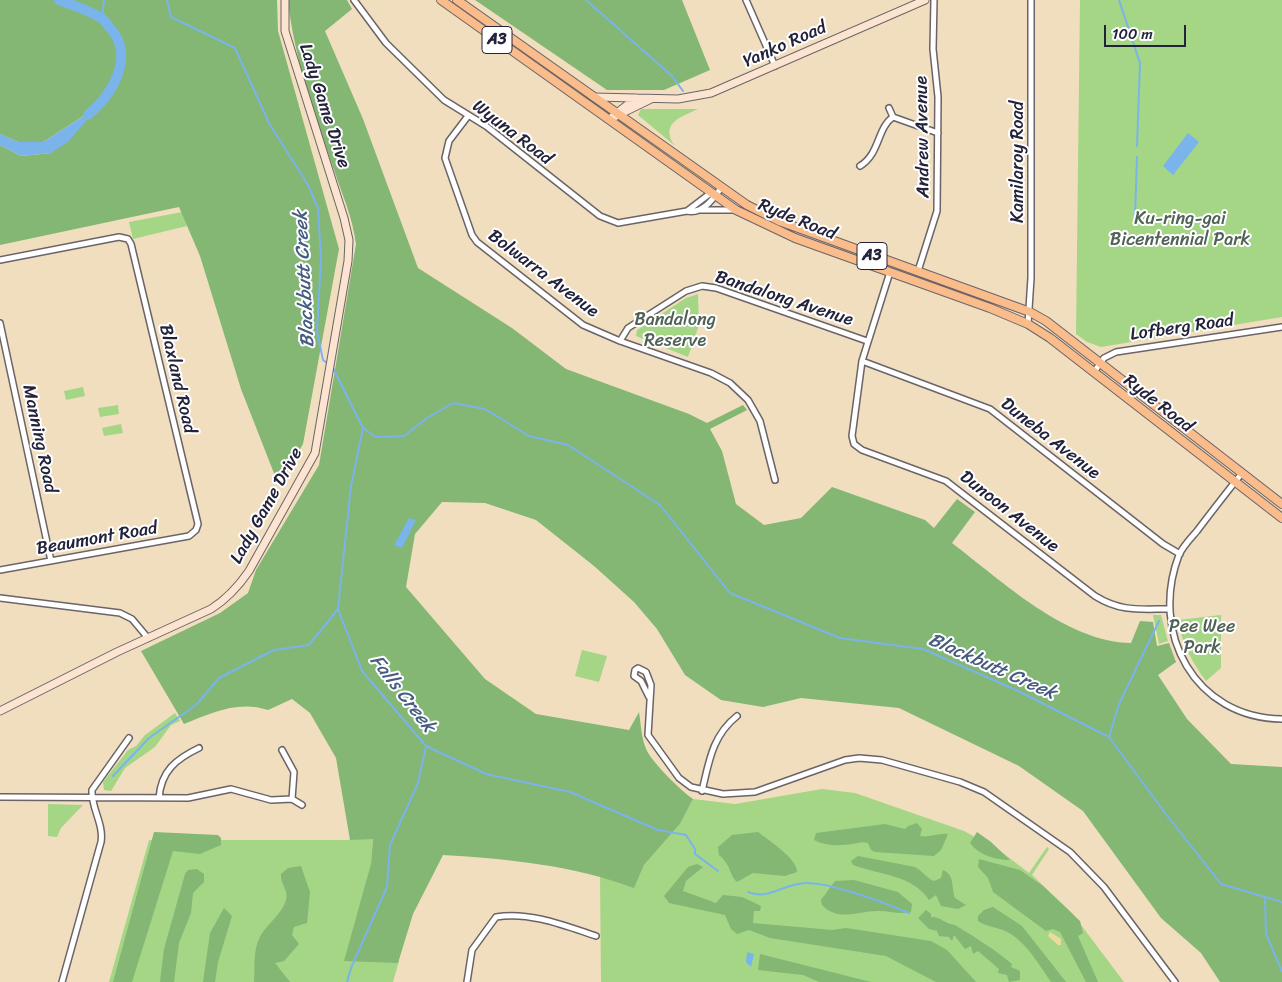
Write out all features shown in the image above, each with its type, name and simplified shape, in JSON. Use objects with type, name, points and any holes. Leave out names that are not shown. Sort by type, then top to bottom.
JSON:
[{"type":"highway","name":"Ryde Road","points":[[441,0],[736,210],[783,234],[990,308],[1028,324],[1050,338],[1282,518]]},
{"type":"highway","name":"Ryde Road","points":[[458,0],[747,205],[779,221],[1030,312],[1051,324],[1282,504]]},
{"type":"main road","name":"Lady Game Drive","points":[[0,711],[148,638],[211,610],[232,594],[240,584],[315,452],[346,280],[349,240],[285,31],[285,0]]},
{"type":"main road","name":"Yanko Road","points":[[594,97],[652,99],[696,97],[720,90],[925,0]]},
{"type":"main road","name":"Yanko Road","points":[[610,119],[636,98]]},
{"type":"main road","name":"Yanko Road","points":[[618,113],[652,99]]},
{"type":"street","name":"Wyuna Road","points":[[354,0],[386,43],[444,100],[486,126],[560,186],[606,220],[624,222],[687,211],[736,210]]},
{"type":"street","points":[[746,0],[775,66]]},
{"type":"street","name":"Andrew Avenue","points":[[918,271],[937,218],[938,133],[934,0]]},
{"type":"street","name":"Kamilaroy Road","points":[[1028,324],[1030,312],[1031,0]]},
{"type":"street","points":[[889,108],[893,117],[938,133]]},
{"type":"street","name":"Bolwarra Avenue","points":[[468,116],[450,141],[445,158],[472,235],[477,242],[583,325],[620,341],[711,373],[739,390],[755,410],[760,420],[775,480]]},
{"type":"street","points":[[860,166],[872,157],[886,126],[893,117]]},
{"type":"street","name":"Wyuna Road","points":[[700,210],[721,188]]},
{"type":"street","name":"Wyuna Road","points":[[687,211],[713,195]]},
{"type":"street","name":"Blaxland Road","points":[[0,260],[118,237],[124,238],[131,244],[198,524],[196,530]]},
{"type":"street","name":"Dunoon Avenue","points":[[890,272],[862,361],[852,436],[857,447],[946,481],[1095,596],[1113,606],[1122,609],[1168,609]]},
{"type":"street","name":"Bandalong Avenue","points":[[620,341],[628,328],[686,291],[702,286],[716,288],[867,341]]},
{"type":"street","name":"Manning Road","points":[[0,323],[51,561]]},
{"type":"street","name":"Lofberg Road","points":[[1094,372],[1101,362],[1116,352],[1282,327]]},
{"type":"street","name":"Duneba Avenue","points":[[862,361],[990,409],[1163,544],[1180,554]]},
{"type":"street","points":[[1242,473],[1180,554],[1172,583],[1168,609],[1174,639],[1192,676],[1214,697],[1241,712],[1272,719],[1282,719]]},
{"type":"street","name":"Beaumont Road","points":[[0,570],[188,536],[196,530]]},
{"type":"street","points":[[0,598],[120,613],[132,619],[148,638]]},
{"type":"street","points":[[649,697],[641,681],[634,676],[635,670],[638,668],[646,672],[650,679],[649,697],[647,729],[651,740],[679,778],[691,787],[702,791],[723,794],[755,792],[845,760],[859,758],[882,760],[960,782],[984,792],[1070,852],[1104,887],[1175,982]]},
{"type":"street","points":[[702,791],[716,740],[726,725],[736,716]]},
{"type":"street","points":[[62,982],[102,842],[102,832],[91,798],[94,785],[129,738]]},
{"type":"street","points":[[159,798],[163,776],[168,769],[181,758],[199,748]]},
{"type":"street","points":[[282,750],[294,772],[292,799]]},
{"type":"street","points":[[0,797],[196,798],[231,789],[271,800],[292,799],[302,805]]},
{"type":"street","points":[[467,982],[472,950],[496,917],[504,915],[545,920],[596,936]]},
{"type":"green space","points":[[0,0],[277,0],[278,31],[339,249],[303,444],[279,486],[241,389],[200,256],[179,207],[0,245],[0,145],[21,156],[51,153],[96,108],[43,142],[18,142],[0,134]]},
{"type":"green space","points":[[288,0],[347,0],[352,9],[325,31],[363,119],[418,268],[512,328],[566,369],[689,414],[707,423],[743,405],[747,410],[710,429],[722,451],[736,504],[764,525],[801,518],[832,487],[925,520],[934,528],[957,499],[975,512],[952,543],[1036,607],[1059,621],[1107,640],[1131,643],[1140,621],[1153,622],[1157,646],[1169,643],[1176,662],[1158,675],[1187,719],[1231,764],[1282,767],[1282,982],[1220,982],[1201,953],[1161,918],[1083,811],[1019,766],[899,708],[801,698],[763,707],[721,700],[685,675],[657,629],[634,602],[594,566],[536,520],[485,503],[442,502],[415,534],[406,587],[485,679],[536,714],[629,730],[639,712],[642,737],[647,751],[655,763],[681,790],[693,799],[680,824],[644,865],[634,888],[588,874],[540,864],[443,855],[413,914],[398,963],[344,961],[371,864],[373,839],[350,840],[336,758],[310,713],[292,699],[268,710],[246,706],[225,709],[184,724],[141,651],[220,613],[248,593],[256,570],[319,465],[356,244],[350,215],[300,65]]},
{"type":"green space","points":[[475,0],[682,0],[710,70],[664,90],[607,90]]},
{"type":"green space","name":"Ku-ring-gai Bicentennial Park","points":[[1080,0],[1282,0],[1282,317],[1101,347],[1087,342],[1076,334]]},
{"type":"green space","points":[[641,109],[698,109],[679,118],[671,126],[669,131],[674,145],[638,115]]},
{"type":"green space","points":[[182,212],[187,226],[133,239],[129,222]]},
{"type":"green space","name":"Bandalong Reserve","points":[[698,294],[699,325],[688,357],[636,336],[637,330],[686,298]]},
{"type":"green space","points":[[83,387],[85,396],[66,400],[64,391]]},
{"type":"green space","points":[[118,405],[119,414],[100,417],[98,408]]},
{"type":"green space","points":[[121,424],[123,433],[104,436],[102,428]]},
{"type":"green space","points":[[1153,615],[1161,615],[1168,641],[1159,644]]},
{"type":"green space","name":"Pee Wee Park","points":[[1221,615],[1221,668],[1206,681],[1188,652],[1178,620]]},
{"type":"green space","points":[[582,650],[607,656],[599,682],[575,676]]},
{"type":"green space","points":[[175,713],[180,721],[171,725],[155,747],[125,768],[111,791],[104,790],[103,782],[128,750],[136,746],[145,735]]},
{"type":"green space","points":[[822,789],[855,793],[964,831],[999,850],[1029,873],[1047,847],[1049,849],[1032,875],[1072,913],[1124,982],[601,982],[600,875],[634,887],[644,865],[680,824],[693,799],[735,804]]},
{"type":"green space","points":[[48,804],[83,805],[61,828],[57,837],[48,836]]},
{"type":"green space","points":[[917,823],[922,829],[920,836],[948,834],[941,850],[934,856],[875,852],[865,842],[833,845],[814,840],[816,833],[885,824],[905,829]]},
{"type":"green space","points":[[154,832],[218,835],[221,838],[221,845],[200,854],[173,851],[132,982],[113,982]]},
{"type":"green space","points":[[758,832],[793,861],[797,872],[785,876],[753,873],[737,882],[719,855],[718,847],[732,835]]},
{"type":"green space","points":[[977,832],[1010,860],[988,856],[978,851],[970,843]]},
{"type":"green space","points":[[373,838],[371,864],[399,961],[393,982],[109,982],[149,840],[346,840]]},
{"type":"green space","points":[[858,856],[915,867],[934,881],[941,878],[943,870],[951,878],[955,898],[966,905],[958,909],[941,906],[936,895],[929,900],[914,885],[895,877],[853,865],[851,861]]},
{"type":"green space","points":[[979,859],[1020,870],[1043,886],[1080,921],[1083,933],[1078,936],[1098,982],[1086,982],[1060,932],[1053,929],[1046,931],[993,892],[988,878],[978,867]]},
{"type":"green space","points":[[697,864],[703,867],[686,881],[683,891],[716,903],[723,895],[742,897],[761,906],[760,911],[754,911],[753,923],[832,930],[846,928],[931,941],[947,950],[976,982],[936,982],[886,956],[770,938],[749,930],[737,934],[731,929],[725,915],[669,903],[664,896],[688,867]]},
{"type":"green space","points":[[301,866],[310,892],[307,923],[294,927],[292,935],[299,944],[284,961],[275,963],[290,982],[254,982],[257,944],[265,929],[281,910],[287,896],[281,874],[288,868]]},
{"type":"green space","points":[[197,869],[204,874],[204,882],[193,893],[191,913],[179,943],[174,982],[160,982],[164,949],[185,874],[188,870]]},
{"type":"green space","points":[[854,880],[898,892],[912,904],[911,912],[872,911],[842,915],[822,905],[821,900],[835,881]]},
{"type":"green space","points":[[993,907],[1022,926],[1066,982],[1051,982],[1023,944],[1007,932],[978,921],[978,916],[984,910]]},
{"type":"green space","points":[[224,908],[232,916],[218,962],[215,982],[203,982],[210,933]]},
{"type":"green space","points":[[926,910],[931,914],[931,917],[955,925],[998,953],[1012,964],[1011,967],[1020,971],[1020,980],[1009,982],[1007,975],[998,973],[999,969],[978,951],[973,954],[971,946],[965,949],[954,935],[952,941],[949,937],[939,936],[937,931],[929,929],[918,918]]},
{"type":"green space","points":[[760,954],[871,982],[819,982],[803,975],[758,970]]},
{"type":"sand","points":[[1050,932],[1061,939],[1061,945],[1058,945],[1048,936]]},
{"type":"water","points":[[98,107],[68,142],[51,153],[21,156],[0,145],[0,134],[18,142],[43,142]]},
{"type":"water","points":[[1188,133],[1199,142],[1173,175],[1163,166]]},
{"type":"water","points":[[409,518],[416,520],[402,548],[394,545]]},
{"type":"water","points":[[747,952],[754,954],[751,967],[746,962]]},
{"type":"waterway","points":[[59,0],[86,10],[102,19],[118,40],[121,51],[121,63],[112,86],[97,107],[88,115]]},
{"type":"waterway","name":"Blackbutt Creek","points":[[102,18],[104,0]]},
{"type":"waterway","name":"Blackbutt Creek","points":[[167,0],[171,17],[235,48],[269,123],[308,185],[318,208],[321,258],[317,331],[323,360],[327,363]]},
{"type":"waterway","points":[[586,0],[672,76],[683,91]]},
{"type":"waterway","points":[[1119,0],[1140,63],[1137,146]]},
{"type":"waterway","points":[[1135,216],[1137,157]]},
{"type":"waterway","name":"Blackbutt Creek","points":[[333,368],[363,428],[376,437],[404,436],[427,418],[453,403],[485,409],[529,436],[568,445],[660,505],[730,593],[840,638],[923,649],[1016,690],[1109,737],[1165,813],[1221,884],[1282,902]]},
{"type":"waterway","name":"Falls Creek","points":[[363,428],[351,486],[338,609],[362,671],[426,746],[486,774],[570,792],[658,830],[686,835],[695,849],[695,854],[718,871]]},
{"type":"waterway","points":[[113,776],[149,738],[196,705],[219,678],[274,650],[309,645],[338,609]]},
{"type":"waterway","points":[[1109,737],[1119,704],[1159,621]]},
{"type":"waterway","points":[[347,982],[351,968],[387,887],[390,845],[418,783],[426,746]]},
{"type":"waterway","name":"Falls Creek","points":[[748,892],[764,894],[799,883],[819,884],[859,894],[909,913]]},
{"type":"waterway","points":[[1265,899],[1266,934],[1282,971]]}]
